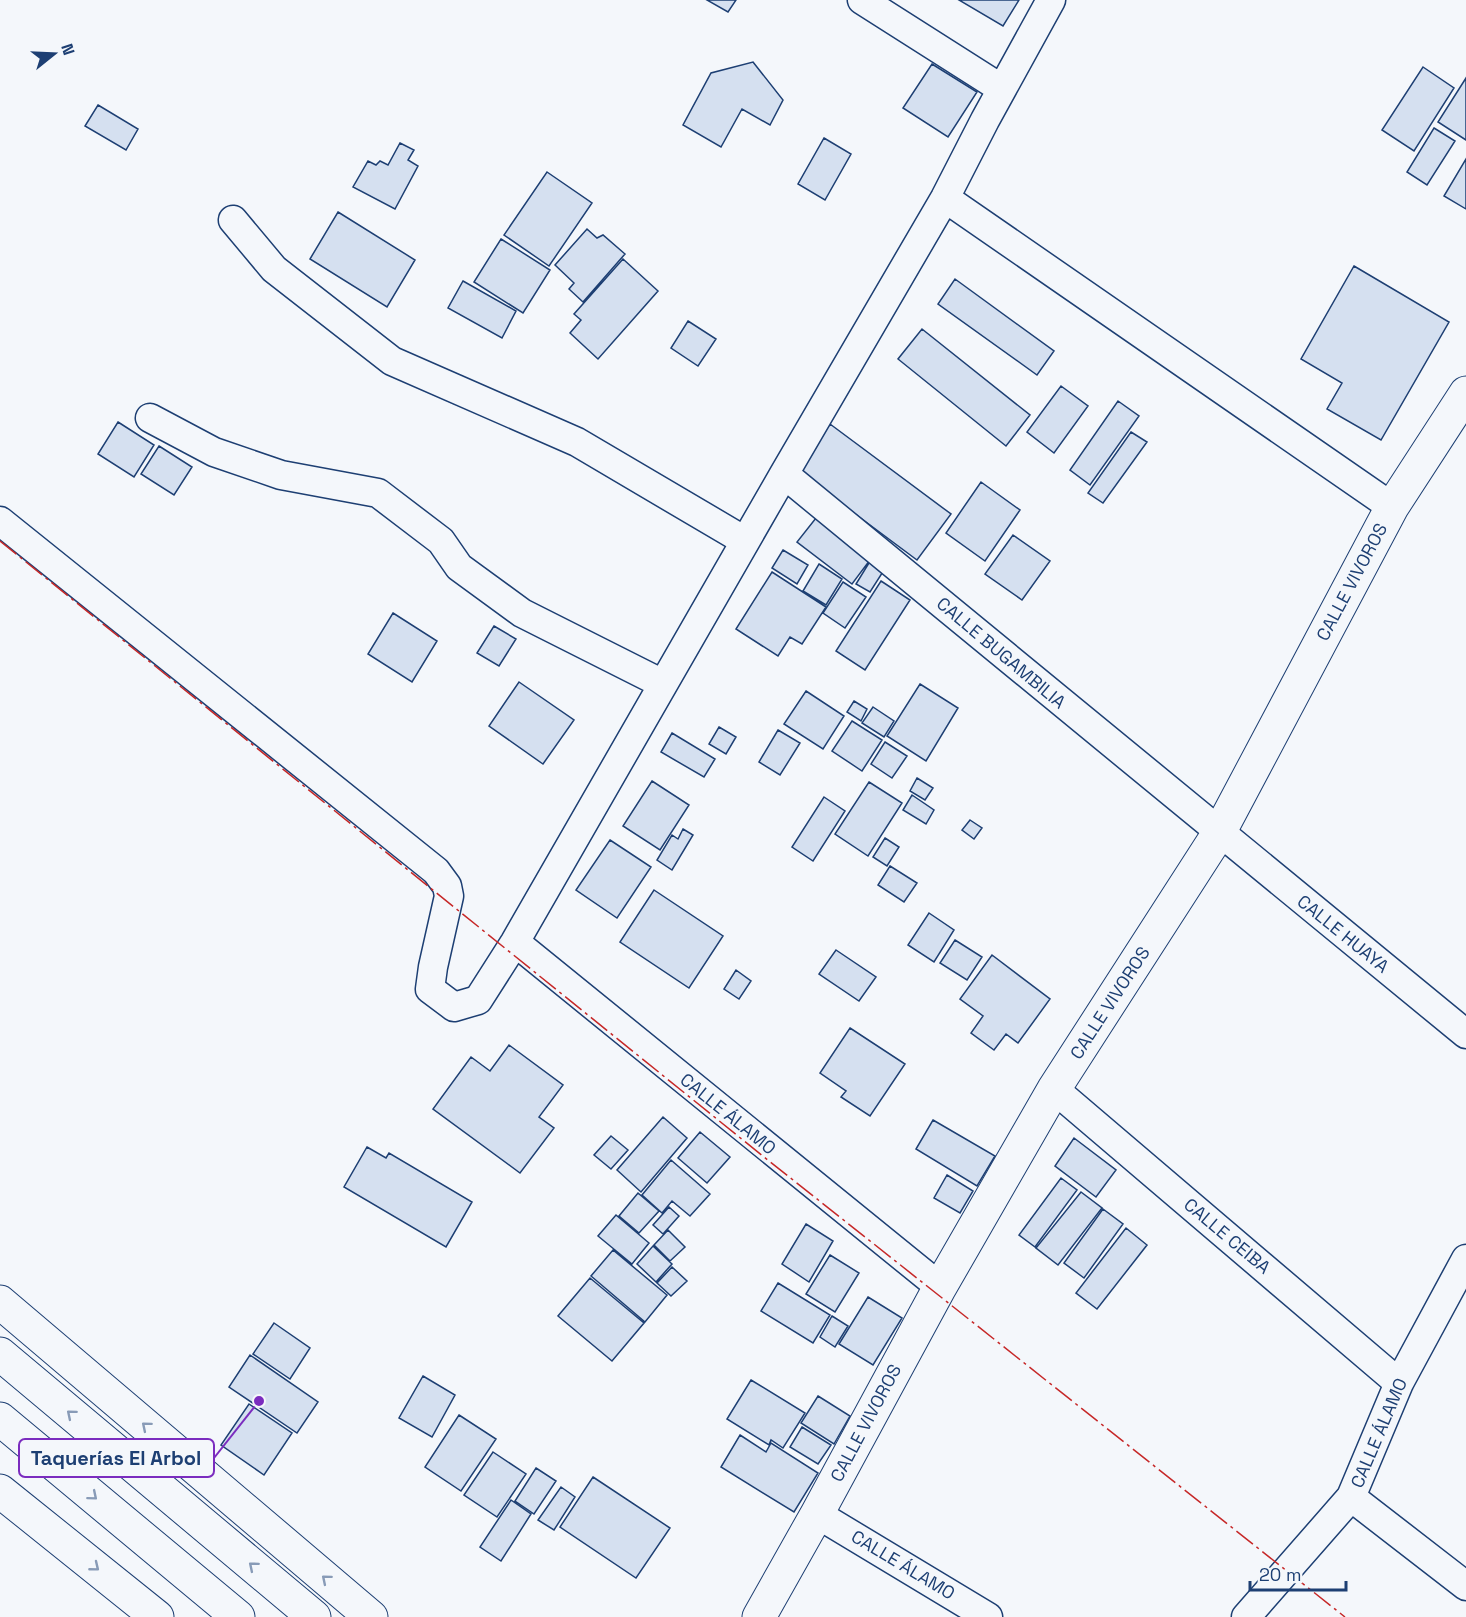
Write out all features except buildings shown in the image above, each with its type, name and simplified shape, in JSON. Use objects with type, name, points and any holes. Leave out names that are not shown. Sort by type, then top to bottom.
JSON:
[{"type":"main road","name":"CALLE VIVOROS","points":[[759,1617],[940,1287],[1054,1089],[1219,833],[1392,507],[1466,393]]},
{"type":"main road","points":[[0,1302],[371,1617]]},
{"type":"main road","points":[[0,1354],[314,1617]]},
{"type":"main road","points":[[0,1419],[238,1617]]},
{"type":"main road","points":[[0,1491],[157,1617]]},
{"type":"street","points":[[862,0],[1002,89]]},
{"type":"street","points":[[0,521],[436,871],[447,886],[448,896],[430,989],[454,1007],[478,1000],[515,942],[945,198],[1051,0]]},
{"type":"street","points":[[945,198],[1392,507]]},
{"type":"street","points":[[233,220],[274,268],[392,361],[577,442],[745,541]]},
{"type":"street","points":[[150,418],[214,452],[281,475],[378,493],[441,541],[459,567],[522,613],[663,684]]},
{"type":"street","name":"CALLE BUGAMBILIA","points":[[784,474],[1219,833]]},
{"type":"street","name":"CALLE HUAYA","points":[[1219,833],[1466,1034]]},
{"type":"street","name":"CALLE ÁLAMO","points":[[515,942],[940,1287]]},
{"type":"street","name":"CALLE CEIBA","points":[[1054,1089],[1399,1383]]},
{"type":"street","name":"CALLE ÁLAMO","points":[[1246,1617],[1351,1497],[1399,1383],[1466,1259]]},
{"type":"street","points":[[1351,1497],[1466,1586]]},
{"type":"street","name":"CALLE ÁLAMO","points":[[817,1514],[988,1617]]},
{"type":"power","points":[[0,541],[764,1157],[1345,1617]]},
{"type":"place","name":"Taquerías El Arbol","points":[[259,1401]]}]
